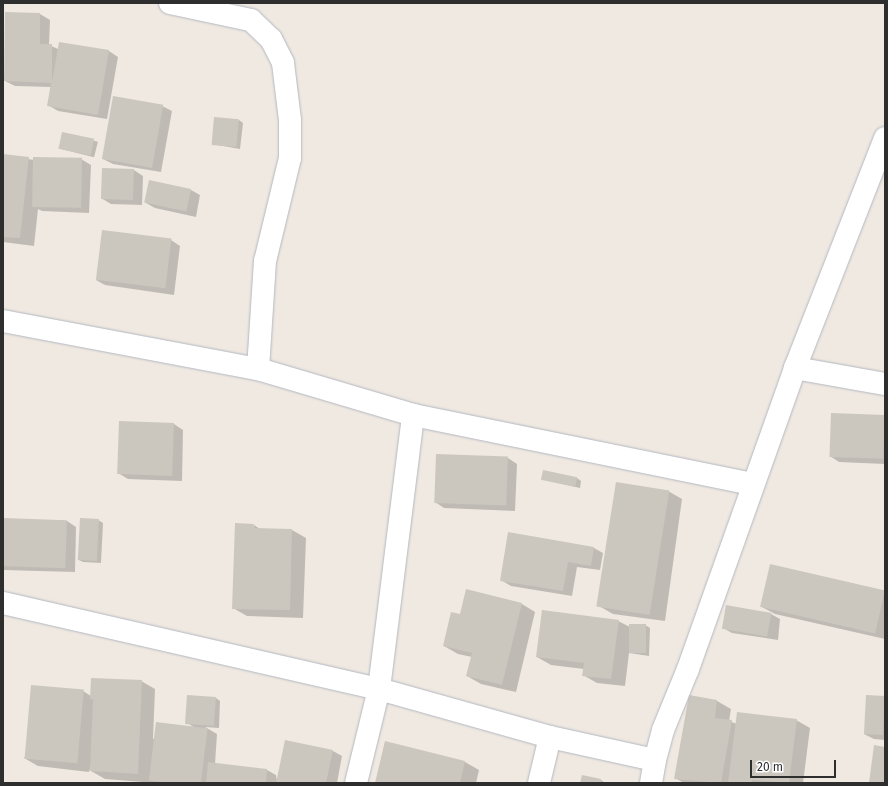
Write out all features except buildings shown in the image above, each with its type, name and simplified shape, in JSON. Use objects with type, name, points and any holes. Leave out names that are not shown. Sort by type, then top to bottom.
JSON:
[{"type":"street","points":[[170,3],[251,20],[271,39],[283,63],[290,120],[290,158],[265,261],[258,369]]},
{"type":"street","points":[[651,783],[663,730],[688,670],[795,368],[885,138]]},
{"type":"street","points":[[3,321],[258,369],[413,415],[753,484]]},
{"type":"street","points":[[795,368],[885,384]]},
{"type":"street","points":[[356,783],[379,688],[413,415]]},
{"type":"street","points":[[3,603],[379,688],[550,737],[655,760]]},
{"type":"street","points":[[539,783],[550,737]]}]
